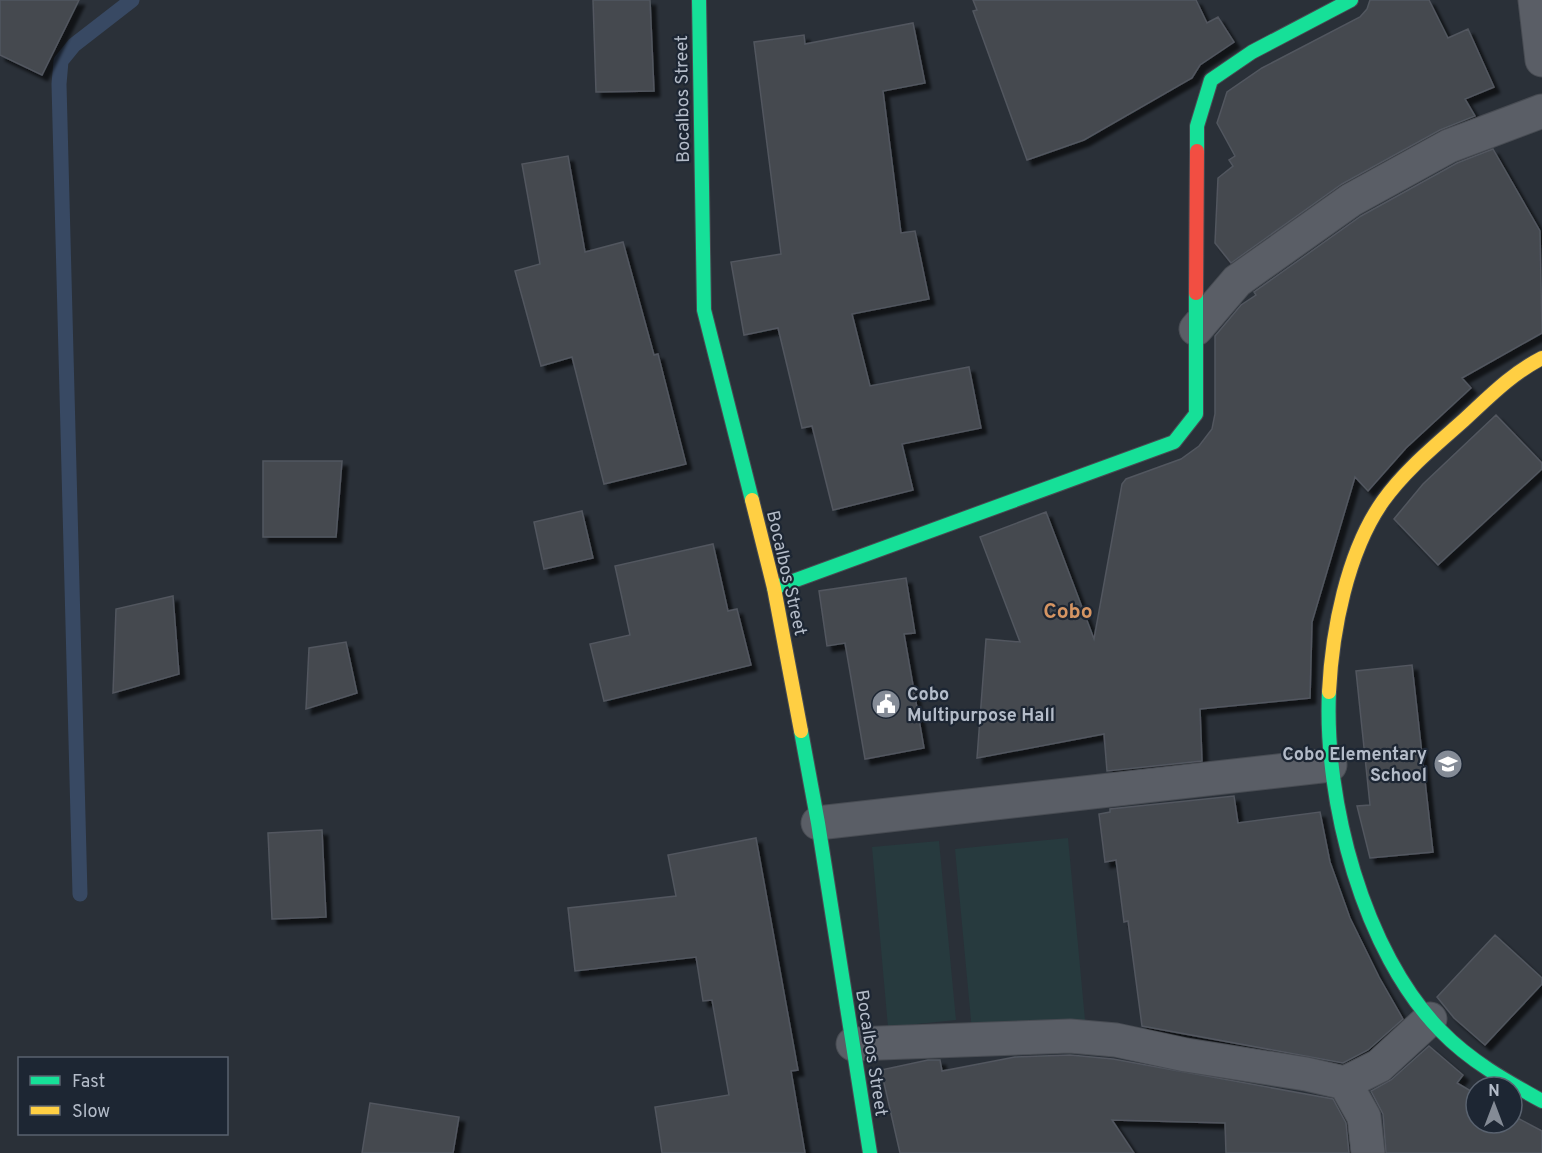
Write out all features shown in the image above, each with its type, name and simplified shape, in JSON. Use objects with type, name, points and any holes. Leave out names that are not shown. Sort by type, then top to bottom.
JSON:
[{"type":"street","name":"Bocalbos Street","points":[[699,0],[704,310],[774,588],[818,823],[870,1153]]},
{"type":"street","points":[[774,588],[1174,442],[1196,414],[1197,126],[1211,80],[1252,52],[1351,0]]},
{"type":"street","points":[[1535,0],[1542,60]]},
{"type":"street","points":[[1196,328],[1237,281],[1351,200],[1449,146],[1542,111]]},
{"type":"street","points":[[1542,358],[1500,387],[1430,450],[1383,501],[1351,563],[1334,621],[1329,684],[1330,765],[1345,841],[1364,901],[1390,962],[1430,1019],[1464,1050],[1513,1085],[1542,1101]]},
{"type":"street","points":[[818,823],[1330,765]]},
{"type":"street","points":[[853,1044],[1070,1035],[1116,1040],[1186,1055],[1306,1074],[1345,1083],[1379,1066],[1430,1019]]},
{"type":"street","points":[[1345,1083],[1364,1117],[1368,1153]]},
{"type":"green space","points":[[1068,838],[1085,1020],[972,1031],[955,849]]},
{"type":"green space","points":[[939,841],[956,1020],[888,1027],[872,847]]},
{"type":"building","points":[[0,0],[79,0],[42,75],[0,55]]},
{"type":"building","points":[[593,0],[650,0],[654,91],[596,92]]},
{"type":"building","points":[[973,0],[1196,0],[1207,23],[1218,17],[1234,42],[1200,65],[1192,78],[1084,140],[1027,160],[973,11],[977,10]]},
{"type":"building","points":[[1370,0],[1429,0],[1448,38],[1468,29],[1494,87],[1465,99],[1475,116],[1440,130],[1342,184],[1231,263],[1215,243],[1218,178],[1233,166],[1229,160],[1235,156],[1217,123],[1227,92],[1262,68],[1360,17],[1367,9]]},
{"type":"building","points":[[913,23],[925,83],[883,91],[901,233],[915,231],[929,299],[852,314],[870,386],[969,367],[981,428],[902,444],[913,490],[833,510],[812,426],[802,428],[778,328],[744,335],[731,262],[781,254],[754,42],[804,35],[805,44]]},
{"type":"building","points":[[1493,149],[1540,231],[1542,333],[1462,378],[1471,388],[1406,448],[1368,491],[1355,477],[1312,622],[1310,698],[1200,709],[1202,761],[1107,771],[1104,734],[977,758],[986,639],[1020,642],[980,537],[1046,512],[1094,639],[1122,484],[1126,479],[1181,459],[1199,446],[1212,429],[1215,414],[1215,336],[1241,305],[1256,295],[1254,292],[1361,216],[1457,163]]},
{"type":"building","points":[[568,156],[585,252],[623,242],[654,355],[658,354],[686,464],[604,484],[572,357],[541,366],[515,271],[540,264],[522,164]]},
{"type":"building","points":[[1496,415],[1542,463],[1542,469],[1438,565],[1394,519],[1423,484]]},
{"type":"building","points":[[263,461],[342,461],[336,537],[263,537]]},
{"type":"building","points":[[582,511],[593,558],[544,569],[534,522]]},
{"type":"building","points":[[713,544],[728,611],[737,609],[751,665],[604,701],[590,644],[630,635],[615,566]]},
{"type":"building","points":[[906,578],[915,633],[904,634],[924,748],[865,759],[845,643],[827,646],[819,591]]},
{"type":"building","points":[[173,596],[179,674],[113,693],[116,609]]},
{"type":"building","points":[[346,642],[357,693],[306,709],[309,648]]},
{"type":"building","points":[[1412,665],[1433,852],[1370,858],[1357,806],[1370,805],[1356,671]]},
{"type":"building","points":[[1234,796],[1238,823],[1320,812],[1330,862],[1350,918],[1403,1019],[1368,1050],[1343,1063],[1142,1026],[1128,921],[1124,922],[1116,860],[1105,862],[1099,814],[1110,812],[1110,809]]},
{"type":"building","points":[[322,830],[326,917],[272,919],[268,833]]},
{"type":"building","points":[[756,838],[798,1070],[791,1071],[805,1153],[662,1153],[655,1107],[729,1095],[712,1000],[703,1001],[696,957],[575,971],[568,908],[676,896],[668,855]]},
{"type":"building","points":[[1495,935],[1542,978],[1542,984],[1485,1045],[1454,1018],[1437,997]]},
{"type":"building","points":[[1429,1046],[1463,1075],[1457,1083],[1464,1087],[1464,1135],[1524,1135],[1524,1121],[1542,1131],[1542,1153],[1386,1153],[1383,1114],[1371,1091],[1391,1080]]},
{"type":"building","points":[[1070,1055],[1113,1059],[1333,1099],[1346,1123],[1349,1153],[1226,1153],[1225,1123],[1112,1120],[1134,1153],[900,1153],[881,1070],[928,1060],[940,1060],[942,1071],[1015,1057]]},
{"type":"building","points":[[370,1103],[459,1117],[453,1153],[362,1153]]},
{"type":"waterway","points":[[80,894],[59,84],[61,61],[74,45],[132,0]]},
{"type":"traffic: fast","points":[[699,0],[704,310],[752,500]]},
{"type":"traffic: fast","points":[[1197,151],[1197,126],[1211,80],[1252,52],[1351,0]]},
{"type":"traffic: fast","points":[[774,588],[1174,442],[1196,414],[1196,293]]},
{"type":"traffic: fast","points":[[1329,692],[1329,734],[1333,779],[1342,826],[1354,872],[1370,917],[1390,960],[1414,998],[1452,1042],[1489,1070],[1542,1101]]},
{"type":"traffic: fast","points":[[801,731],[818,823],[870,1153]]},
{"type":"traffic: slow","points":[[1329,692],[1338,618],[1351,568],[1370,521],[1392,490],[1432,448],[1491,394],[1520,371],[1542,358]]},
{"type":"traffic: slow","points":[[752,500],[774,588],[801,731]]},
{"type":"traffic: jam","points":[[1196,293],[1197,151]]},
{"type":"place","name":"Cobo Multipurpose Hall","points":[[886,704]]},
{"type":"place","name":"Cobo Elementary School","points":[[1448,764]]},
{"type":"district","name":"Cobo","points":[[1068,611]]}]
